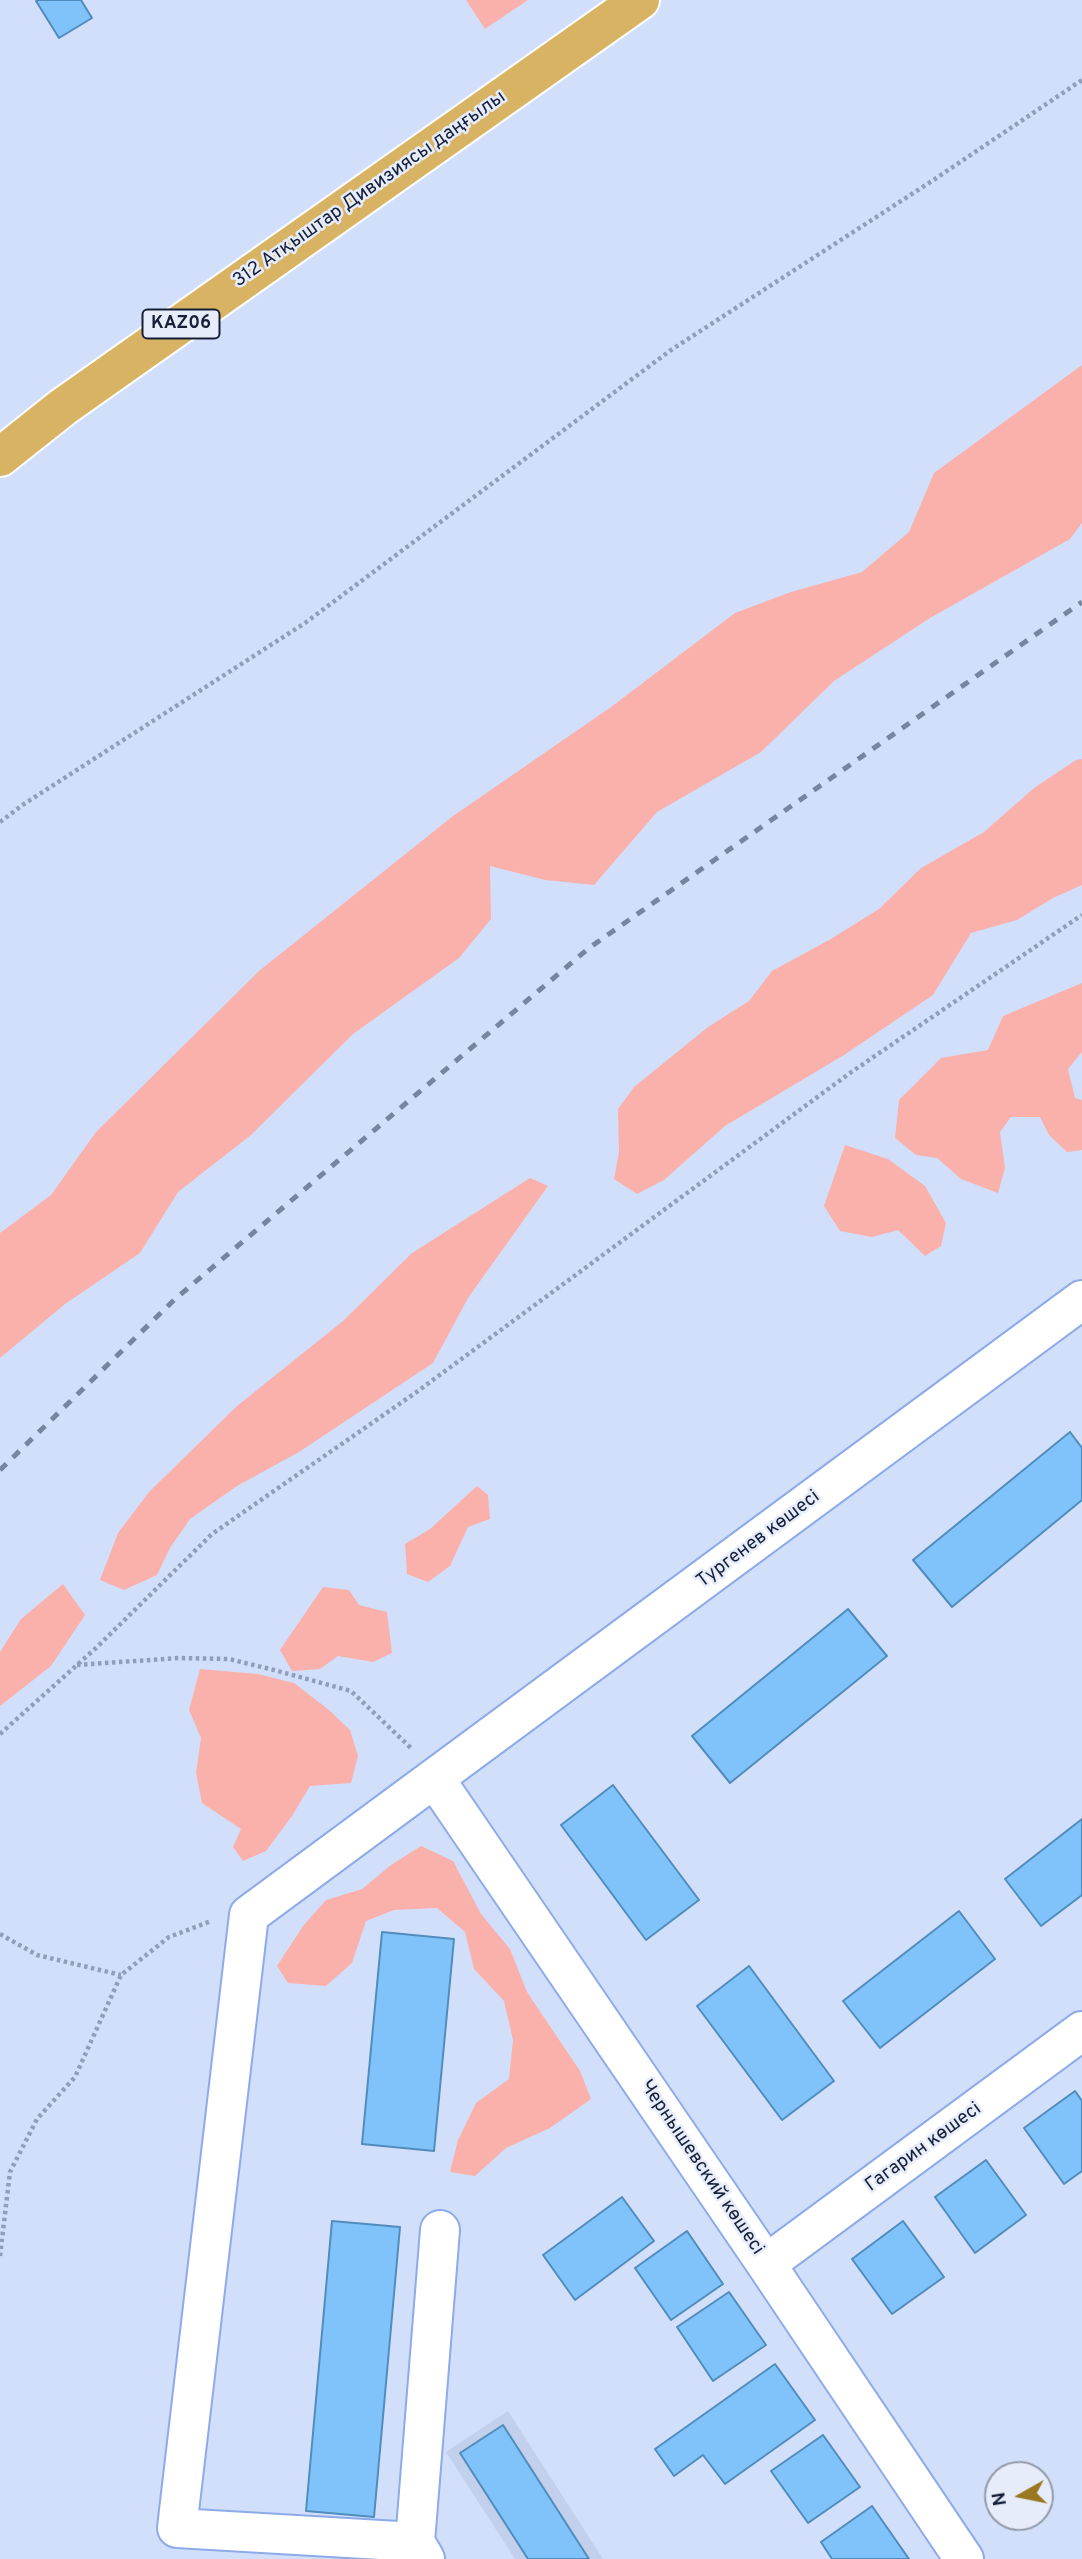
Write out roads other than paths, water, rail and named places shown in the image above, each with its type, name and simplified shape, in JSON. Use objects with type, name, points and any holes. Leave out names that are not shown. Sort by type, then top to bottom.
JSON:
[{"type":"highway","name":"312 Атқыштар Дивизиясы даңғылы","points":[[0,457],[63,407],[640,0]]},
{"type":"street","name":"Тургенев көшесі","points":[[420,2551],[177,2528],[249,1915],[1082,1300]]},
{"type":"street","name":"Чернышевский көшесі","points":[[435,1779],[964,2559]]},
{"type":"street","name":"Гагарин көшесі","points":[[766,2264],[1082,2031]]},
{"type":"street","points":[[420,2551],[440,2230]]},
{"type":"railway","points":[[0,1470],[174,1300],[589,948],[1082,602]]}]
